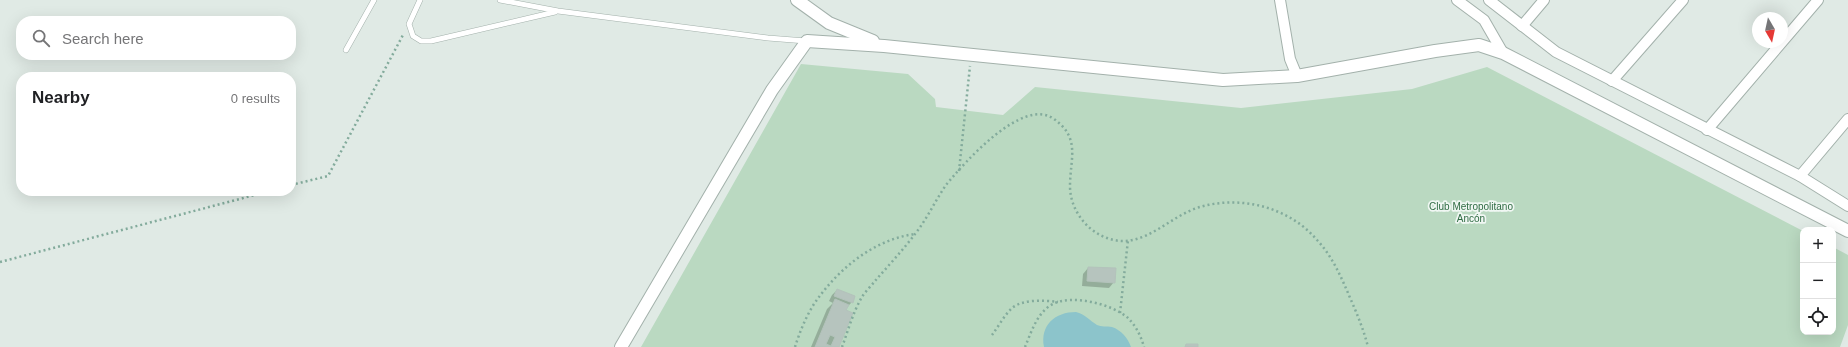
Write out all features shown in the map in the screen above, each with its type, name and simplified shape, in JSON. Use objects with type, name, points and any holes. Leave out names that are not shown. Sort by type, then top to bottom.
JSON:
[{"type":"street","points":[[1280,0],[1290,59],[1297,76]]},
{"type":"street","points":[[1458,0],[1484,20],[1503,54]]},
{"type":"street","points":[[1489,0],[1556,52],[1800,176],[1848,206]]},
{"type":"street","points":[[1522,26],[1544,0]]},
{"type":"street","points":[[1612,81],[1683,0]]},
{"type":"street","points":[[1707,130],[1818,0]]},
{"type":"street","points":[[803,2],[829,23],[884,46]]},
{"type":"street","points":[[621,347],[772,90],[807,41],[971,54],[1223,80],[1297,76],[1435,52],[1479,46],[1503,54],[1848,231]]},
{"type":"street","points":[[1800,176],[1848,119]]},
{"type":"lane","points":[[346,50],[374,0]]},
{"type":"lane","points":[[420,0],[409,24],[413,36],[421,41],[431,42],[558,11]]},
{"type":"lane","points":[[500,0],[558,11],[768,38],[807,41]]},
{"type":"path","points":[[296,185],[328,176],[409,24]]},
{"type":"path","points":[[959,172],[971,54]]},
{"type":"path","points":[[842,347],[862,297],[915,234],[946,186],[1002,130],[1020,118],[1038,114],[1053,117],[1063,127],[1072,140],[1074,154],[1070,188],[1074,207],[1086,224],[1098,234],[1114,240],[1133,240],[1153,232],[1177,217],[1200,207],[1221,203],[1244,202],[1266,206],[1299,223],[1317,239],[1331,258],[1341,275],[1359,318],[1368,347]]},
{"type":"path","points":[[0,262],[251,196]]},
{"type":"path","points":[[794,347],[818,297],[848,266],[880,244],[897,236],[915,234]]},
{"type":"path","points":[[1120,313],[1128,240]]},
{"type":"path","points":[[992,335],[1012,308],[1019,304],[1039,301],[1060,302],[1081,300],[1120,313],[1136,328],[1142,337],[1144,347]]},
{"type":"path","points":[[1024,347],[1040,315],[1052,304],[1060,302]]},
{"type":"green space","name":"Club Metropolitano Ancón","points":[[801,64],[908,74],[935,99],[936,107],[1003,115],[1035,87],[1241,108],[1412,89],[1487,67],[1800,229],[1800,335],[1836,335],[1836,249],[1848,255],[1848,325],[1840,347],[641,347]]},
{"type":"water","points":[[1076,312],[1097,325],[1112,327],[1118,330],[1128,340],[1131,347],[1044,347],[1044,332],[1051,321],[1062,314]]},
{"type":"building","points":[[1088,267],[1116,268],[1115,283],[1087,281]]},
{"type":"building","points":[[837,289],[855,296],[853,303],[834,296]]},
{"type":"building","points":[[835,299],[849,305],[846,310],[853,313],[839,347],[815,347]],"holes":[[[830,335],[835,337],[831,346],[826,344]]]},
{"type":"building","points":[[1186,344],[1198,344],[1198,347],[1185,347]]}]
